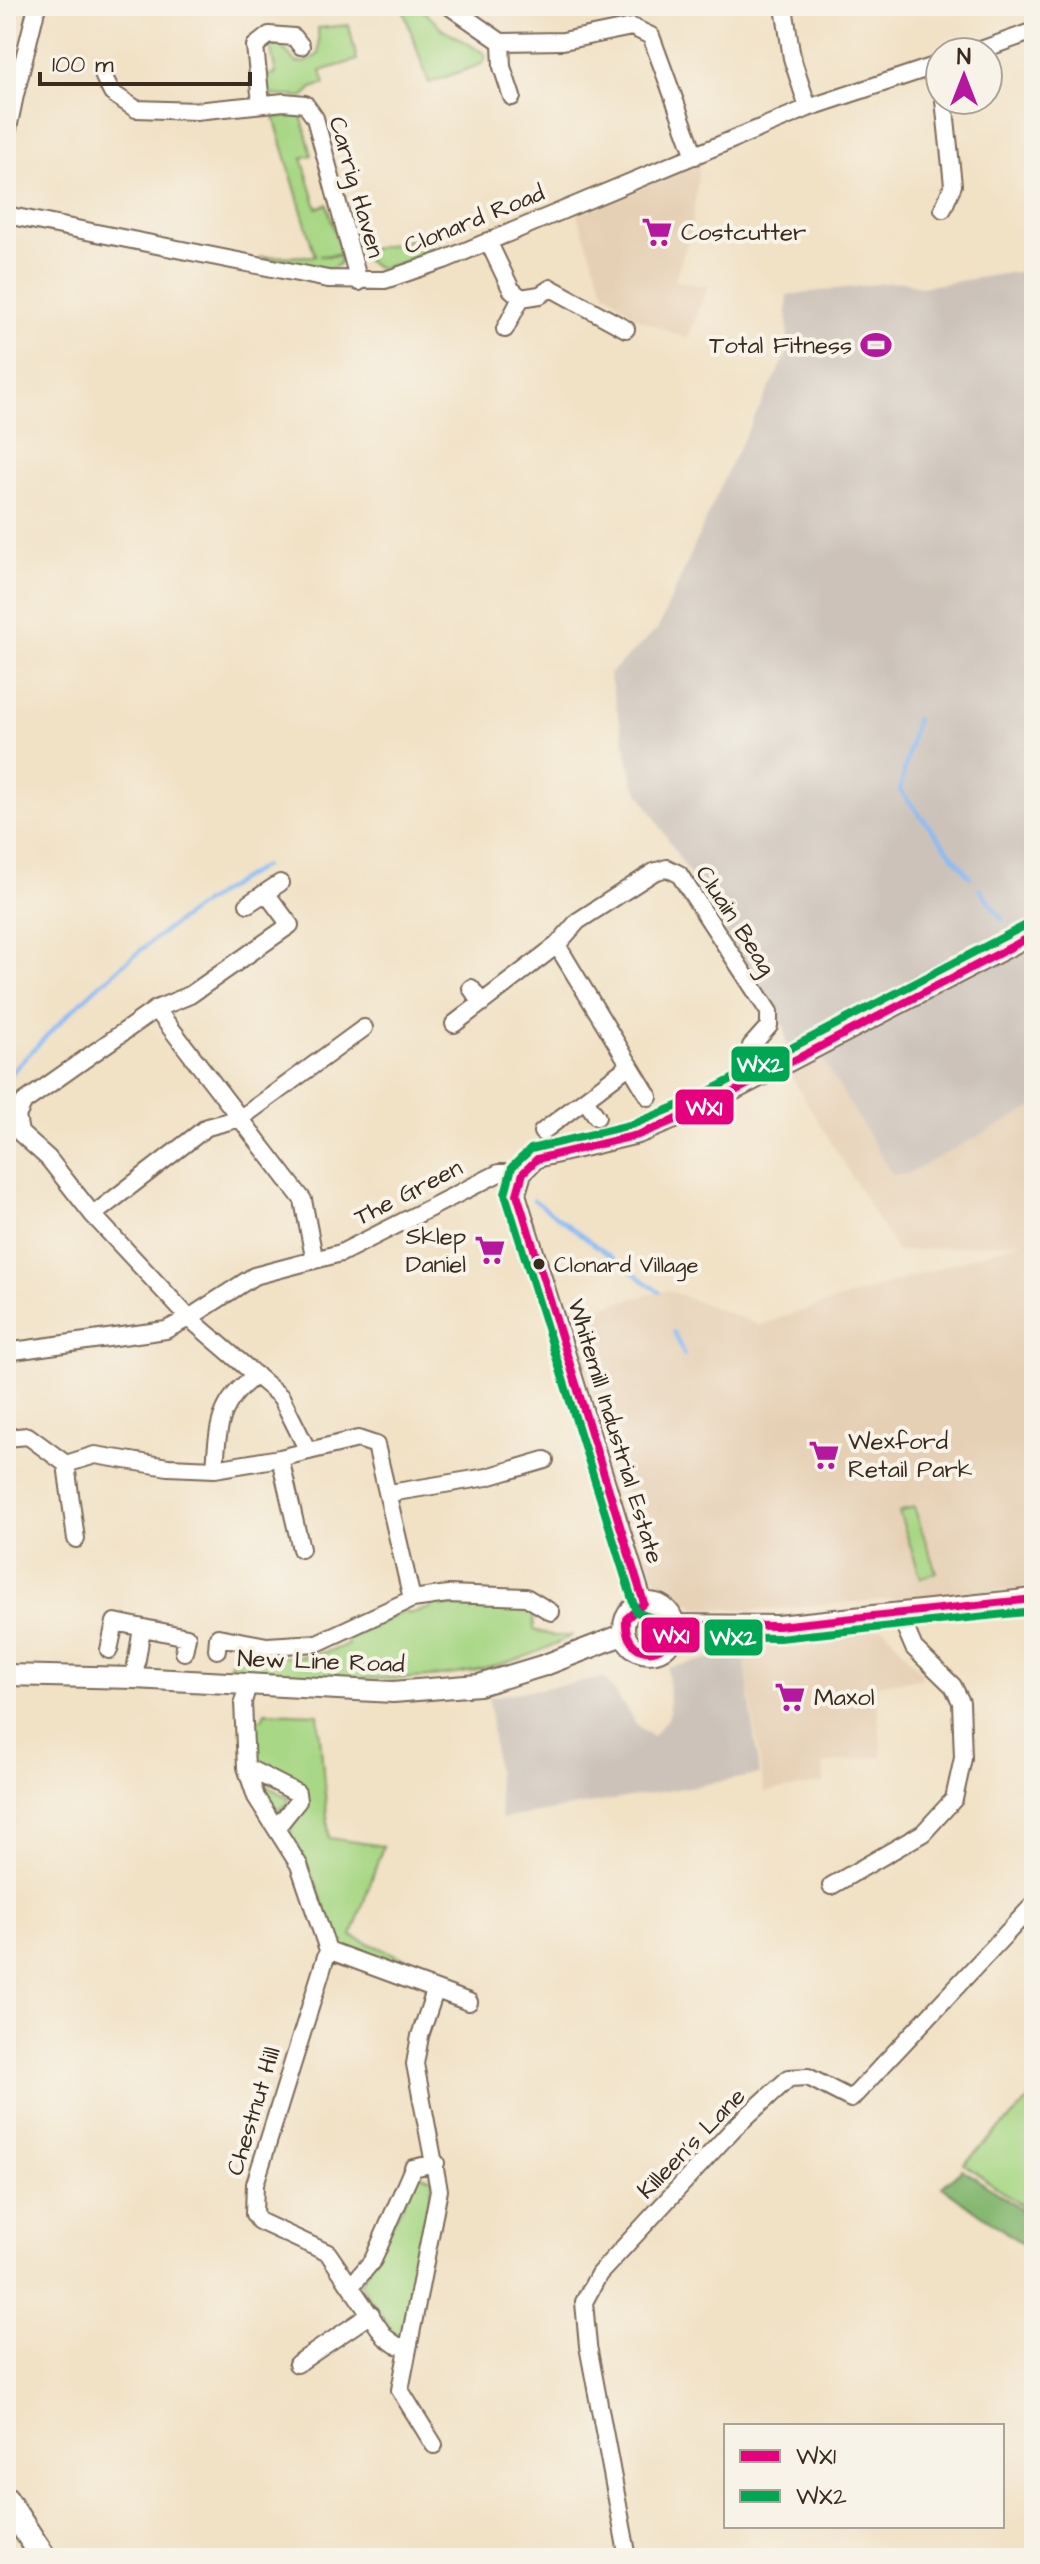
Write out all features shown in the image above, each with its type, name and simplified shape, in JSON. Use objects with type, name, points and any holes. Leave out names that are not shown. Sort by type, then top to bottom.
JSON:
[{"type":"highway","points":[[6,2500],[44,2558]]},
{"type":"main road","points":[[674,1625],[778,1626],[1034,1599]]},
{"type":"main road","points":[[644,1603],[667,1610],[674,1625],[670,1641],[653,1652],[634,1647],[625,1634],[630,1612],[644,1603]]},
{"type":"main road","name":"New Line Road","points":[[6,1675],[134,1678],[393,1692],[479,1685],[578,1654],[625,1634]]},
{"type":"street","points":[[449,6],[501,42],[563,41],[632,27],[651,36],[695,156]]},
{"type":"street","points":[[784,7],[792,58],[808,108]]},
{"type":"street","points":[[6,138],[10,94],[36,14]]},
{"type":"street","points":[[1004,42],[1034,31]]},
{"type":"street","points":[[261,103],[255,46],[269,35],[294,37],[301,46]]},
{"type":"street","points":[[501,42],[502,67],[512,97]]},
{"type":"street","name":"Clonard Road","points":[[6,215],[284,271],[359,282],[385,280],[488,241],[808,108],[924,73]]},
{"type":"street","name":"Carrig Haven","points":[[104,77],[112,93],[136,109],[196,111],[261,103],[305,104],[315,118],[359,282]]},
{"type":"street","points":[[943,209],[953,185],[946,116]]},
{"type":"street","points":[[488,241],[511,289],[521,298]]},
{"type":"street","points":[[521,298],[540,295],[551,281],[626,329]]},
{"type":"street","points":[[505,329],[521,298]]},
{"type":"street","name":"Cluain Beag","points":[[454,1024],[557,945],[578,921],[654,872],[667,868],[674,870],[769,1012],[769,1026],[751,1046],[763,1077]]},
{"type":"street","points":[[248,904],[280,883]]},
{"type":"street","points":[[266,893],[290,925],[190,995],[156,1009],[24,1102],[17,1116],[20,1133],[48,1158],[93,1215],[189,1318],[281,1397],[307,1449]]},
{"type":"street","points":[[523,1173],[537,1159],[638,1135],[697,1111],[1034,935]]},
{"type":"street","points":[[557,945],[649,1097]]},
{"type":"street","points":[[471,988],[482,1003]]},
{"type":"street","points":[[156,1009],[303,1200],[314,1257]]},
{"type":"street","points":[[93,1215],[207,1127],[241,1118],[364,1028]]},
{"type":"street","points":[[542,1132],[630,1065]]},
{"type":"street","points":[[585,1100],[597,1117]]},
{"type":"street","name":"The Green","points":[[189,1318],[254,1276],[314,1257],[341,1253],[499,1173],[523,1173]]},
{"type":"street","name":"Whitemill Industrial Estate","points":[[523,1173],[517,1194],[644,1603]]},
{"type":"street","points":[[6,1352],[166,1330],[189,1318]]},
{"type":"street","points":[[215,1469],[217,1427],[232,1393],[256,1375]]},
{"type":"street","points":[[6,1438],[28,1436],[66,1464],[76,1539]]},
{"type":"street","points":[[66,1464],[95,1455],[168,1467],[215,1469],[280,1458],[358,1439],[376,1445],[390,1493],[412,1599]]},
{"type":"street","points":[[280,1458],[301,1549]]},
{"type":"street","points":[[390,1493],[487,1477],[545,1460]]},
{"type":"street","points":[[217,1650],[218,1637],[267,1646],[317,1643],[412,1599],[448,1594],[526,1597],[551,1612]]},
{"type":"street","points":[[831,1886],[923,1833],[954,1799],[963,1758],[961,1702],[953,1686],[914,1648],[899,1613]]},
{"type":"street","points":[[109,1650],[115,1622],[187,1637],[184,1652]]},
{"type":"street","points":[[134,1678],[142,1628]]},
{"type":"street","points":[[248,1685],[243,1702],[246,1767],[256,1797],[299,1865],[328,1950],[469,2002]]},
{"type":"street","points":[[246,1767],[297,1793],[298,1801],[277,1827]]},
{"type":"street","name":"Killeen's Lane","points":[[628,2558],[588,2346],[584,2302],[599,2274],[734,2128],[789,2078],[808,2077],[851,2099],[1034,1904]]},
{"type":"street","name":"Chestnut Hill","points":[[328,1950],[255,2184],[253,2210],[259,2221],[328,2253],[385,2337],[396,2345],[406,2347]]},
{"type":"street","points":[[434,2445],[400,2390],[439,2190],[415,2064],[420,2036],[435,1991]]},
{"type":"street","points":[[352,2285],[373,2260],[413,2168],[436,2163]]},
{"type":"street","points":[[297,2364],[371,2314]]},
{"type":"shaded area","points":[[700,162],[691,233],[674,281],[707,286],[688,339],[637,318],[604,290],[577,215]]},
{"type":"shaded area","points":[[1034,269],[1034,1107],[907,1174],[893,1175],[822,1059],[791,1076],[785,1029],[634,784],[609,674],[658,629],[730,465],[788,352],[787,295],[903,281],[921,287]]},
{"type":"shaded area","name":"Wexford Retail Park","points":[[822,1059],[894,1175],[907,1174],[1034,1107],[1034,1588],[752,1610],[697,1607],[656,1585],[568,1315],[668,1290],[759,1325],[1024,1241],[897,1252],[791,1076]]},
{"type":"shaded area","points":[[884,1628],[921,1672],[922,1678],[876,1685],[882,1756],[823,1764],[824,1783],[764,1792],[744,1651]]},
{"type":"shaded area","points":[[744,1651],[759,1775],[501,1819],[489,1697],[605,1678],[637,1725],[652,1737],[669,1716],[668,1668]]},
{"type":"green space","points":[[402,6],[418,6],[443,29],[484,53],[486,57],[482,64],[429,83]]},
{"type":"green space","points":[[349,25],[357,60],[321,71],[325,84],[312,88],[303,97],[269,95],[264,76],[276,74],[270,44],[278,43],[297,63],[307,62],[319,54],[318,28]]},
{"type":"green space","points":[[301,115],[312,155],[302,158],[317,208],[327,204],[341,254],[319,256],[341,256],[340,263],[332,269],[301,267],[259,257],[315,256],[274,117]]},
{"type":"green space","points":[[425,236],[434,252],[380,269],[368,262],[363,251]]},
{"type":"green space","points":[[914,1507],[936,1572],[921,1578],[899,1512]]},
{"type":"green space","points":[[466,1599],[470,1599],[471,1604],[495,1604],[495,1599],[499,1600],[499,1606],[523,1608],[524,1603],[533,1609],[534,1630],[554,1636],[571,1636],[531,1655],[490,1668],[447,1675],[360,1678],[229,1667],[231,1661],[246,1658],[297,1657],[348,1645],[347,1640],[406,1610],[408,1614],[431,1608],[431,1603],[441,1602],[443,1607],[466,1604]]},
{"type":"green space","points":[[648,1610],[660,1615],[665,1627],[660,1639],[648,1644],[636,1639],[631,1627],[636,1615]]},
{"type":"green space","points":[[265,1712],[318,1714],[329,1838],[383,1846],[352,1936],[468,1986],[469,1996],[337,1944],[316,1883],[291,1838],[291,1828],[307,1802],[305,1792],[294,1780],[262,1765],[252,1749],[252,1719],[262,1719]]},
{"type":"green space","points":[[258,1781],[289,1798],[287,1805],[275,1811]]},
{"type":"green space","points":[[1034,2095],[1034,2229],[1023,2221],[1029,2211],[964,2164]]},
{"type":"green space","points":[[962,2169],[1019,2208],[1034,2224],[1034,2252],[942,2187]]},
{"type":"green space","points":[[419,2174],[433,2179],[405,2330],[396,2336],[360,2284]]},
{"type":"waterway","points":[[916,719],[900,790],[970,877]]},
{"type":"waterway","points":[[6,1079],[64,1019],[126,962],[193,910],[264,866]]},
{"type":"waterway","points":[[979,888],[1002,919]]},
{"type":"waterway","points":[[534,1200],[659,1292]]},
{"type":"waterway","points":[[674,1332],[684,1355]]},
{"type":"transit line","name":"WX2","points":[[1028,924],[692,1100],[634,1124],[531,1149],[512,1167],[505,1194],[636,1612],[658,1620],[671,1637],[779,1638],[1034,1611]]},
{"type":"transit line","name":"WX1","points":[[1034,935],[697,1111],[638,1135],[537,1159],[523,1173],[517,1194],[644,1603],[626,1619],[631,1642],[638,1648],[647,1651],[664,1646],[674,1625],[778,1626],[1034,1599]]},
{"type":"place","name":"Costcutter","points":[[657,232]]},
{"type":"place","name":"Total Fitness","points":[[876,345]]},
{"type":"place","name":"Sklep Daniel","points":[[490,1250]]},
{"type":"place","name":"Clonard Village","points":[[539,1264]]},
{"type":"place","name":"Wexford Retail Park","points":[[824,1455]]},
{"type":"place","name":"Maxol","points":[[790,1697]]}]
